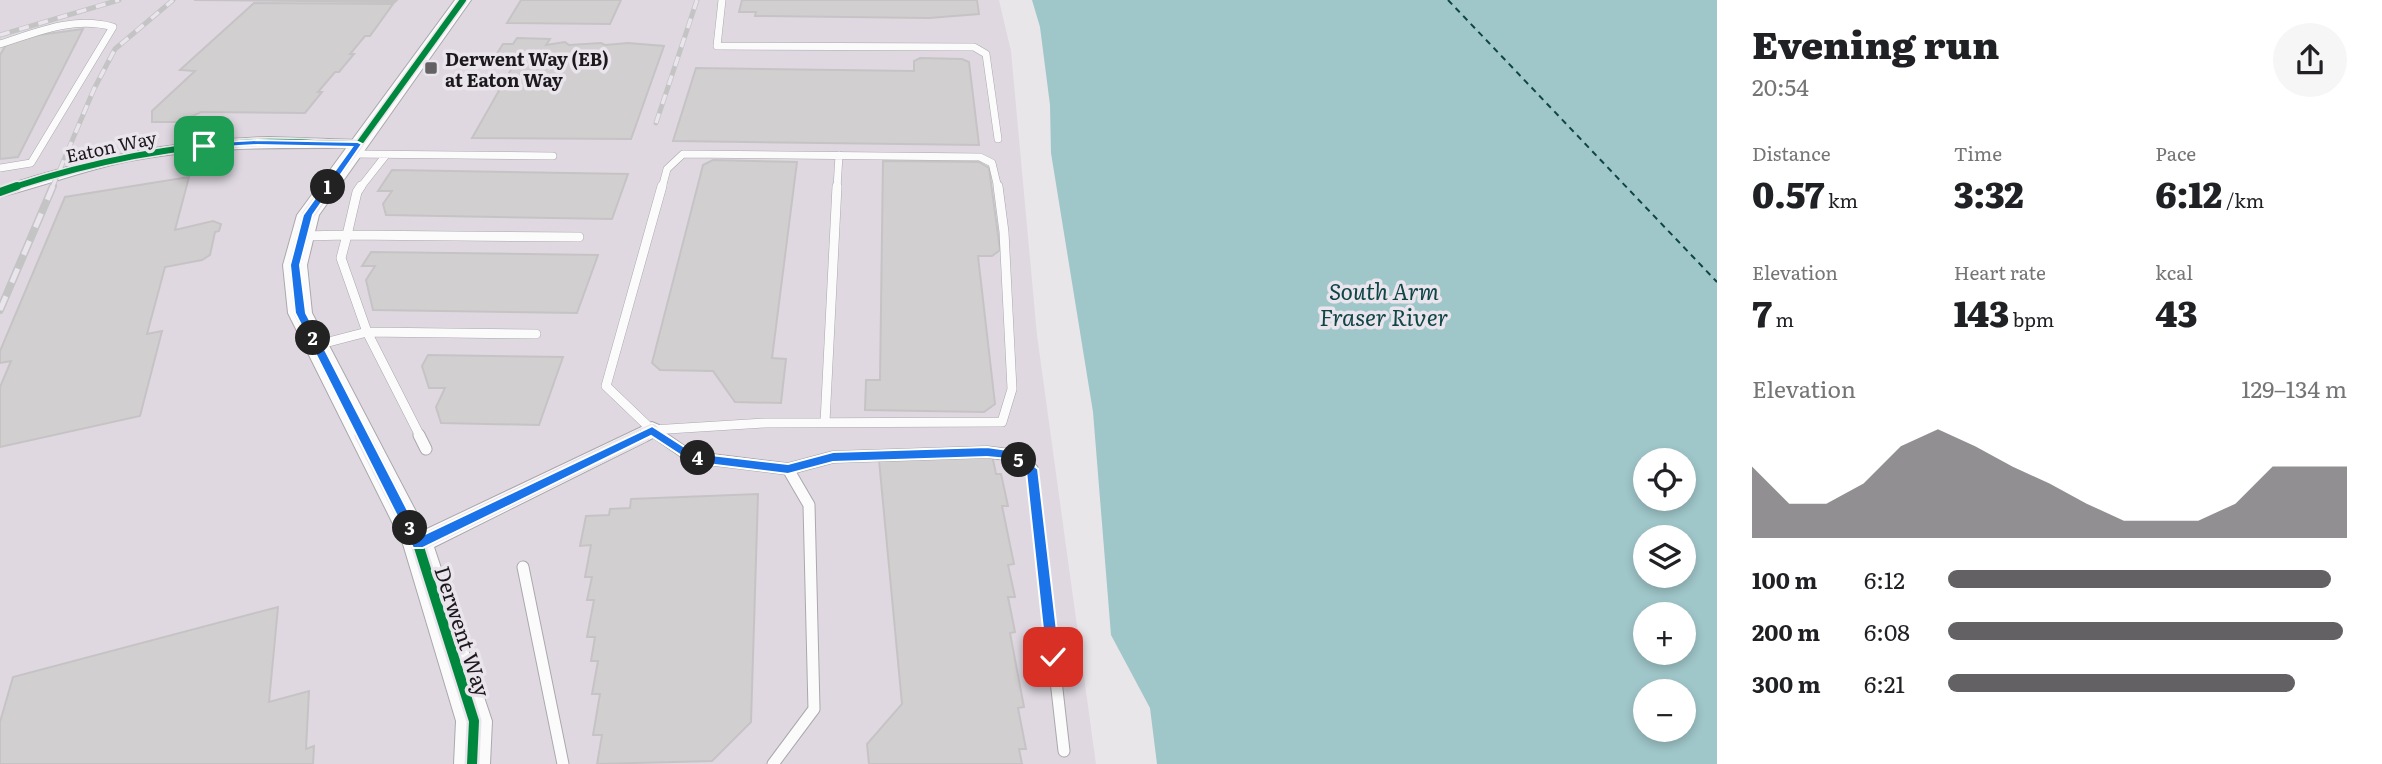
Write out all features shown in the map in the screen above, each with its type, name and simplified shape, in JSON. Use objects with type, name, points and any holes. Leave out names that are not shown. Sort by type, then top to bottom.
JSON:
[{"type":"street","name":"Derwent Way","points":[[463,0],[308,215],[295,265],[300,313],[418,544],[474,721],[472,764]]},
{"type":"street","name":"Eaton Way","points":[[0,191],[148,153],[257,142],[354,149]]},
{"type":"street","points":[[418,544],[652,430]]},
{"type":"lane","points":[[722,0],[716,46],[974,47],[986,54],[998,139]]},
{"type":"lane","points":[[0,44],[76,22],[100,22],[113,27],[89,61],[31,163],[0,169]]},
{"type":"lane","points":[[354,149],[386,155],[553,156]]},
{"type":"lane","points":[[652,430],[765,423],[1002,422],[1012,389],[1004,232],[998,177],[992,163],[980,157],[683,154],[667,169],[606,386],[652,430],[691,457],[788,469],[833,457],[987,452],[1011,455],[1032,469],[1064,751]]},
{"type":"lane","points":[[386,155],[356,192],[341,258],[367,332],[426,449]]},
{"type":"lane","points":[[825,422],[839,155]]},
{"type":"lane","points":[[303,236],[579,237]]},
{"type":"lane","points":[[317,345],[367,332],[537,334]]},
{"type":"lane","points":[[773,764],[814,709],[809,505],[788,469]]},
{"type":"lane","points":[[523,568],[563,764]]},
{"type":"shaded area","points":[[0,0],[999,0],[1011,51],[1037,335],[1096,764],[0,764]]},
{"type":"water","name":"South Arm Fraser River","points":[[1032,0],[1717,0],[1717,764],[1157,764],[1150,708],[1111,635],[1093,412],[1051,153],[1050,105],[1040,27]]},
{"type":"building","points":[[194,0],[397,0],[395,2]]},
{"type":"building","points":[[521,0],[621,0],[610,24],[507,23]]},
{"type":"building","points":[[742,0],[977,0],[979,14],[929,18],[755,16],[756,12],[739,12]]},
{"type":"building","points":[[254,3],[393,4],[370,36],[365,36],[339,72],[335,72],[318,92],[322,92],[305,113],[201,112],[179,122],[152,122],[152,111],[195,71],[180,70]]},
{"type":"building","points":[[83,29],[18,157],[0,159],[0,55],[7,43]]},
{"type":"building","points":[[517,38],[550,39],[546,45],[565,42],[569,45],[628,43],[664,46],[631,139],[472,138],[513,66],[489,66],[503,44],[513,44]]},
{"type":"building","points":[[920,58],[962,59],[969,62],[979,145],[673,141],[696,68],[914,71],[914,61]]},
{"type":"building","points":[[713,160],[797,162],[772,358],[786,359],[781,403],[735,402],[713,371],[660,370],[652,363],[703,165]]},
{"type":"building","points":[[883,161],[979,162],[989,168],[1000,250],[992,256],[978,256],[995,404],[984,412],[865,410],[866,380],[880,380]]},
{"type":"building","points":[[392,170],[628,174],[612,219],[386,215],[383,204],[392,191],[378,191]]},
{"type":"building","points":[[189,177],[175,230],[213,221],[221,224],[219,231],[215,232],[210,255],[202,260],[165,267],[147,334],[162,331],[140,416],[0,447],[0,387],[11,361],[0,363],[0,351],[65,197]]},
{"type":"building","points":[[371,252],[598,255],[577,313],[373,310],[366,280],[375,266],[362,266]]},
{"type":"building","points":[[428,355],[563,357],[539,425],[441,423],[436,407],[445,388],[429,388],[422,366]]},
{"type":"building","points":[[992,455],[996,474],[1001,474],[1008,506],[1002,506],[1014,564],[1008,565],[1015,597],[1008,597],[1015,632],[1010,633],[1024,707],[1018,708],[1026,749],[1019,749],[1022,764],[869,764],[867,744],[902,704],[879,460]]},
{"type":"building","points":[[758,494],[751,722],[712,761],[597,764],[602,735],[593,735],[600,694],[592,694],[598,661],[591,661],[595,637],[587,637],[594,600],[587,600],[592,577],[585,577],[591,545],[580,546],[586,516],[609,515],[610,509],[630,508],[631,499]]},
{"type":"building","points":[[278,607],[269,702],[309,691],[306,749],[314,746],[313,764],[0,764],[0,722],[13,677]]},
{"type":"ferry route","points":[[1448,0],[1717,282]]},
{"type":"railway","points":[[0,35],[119,0]]},
{"type":"railway","points":[[52,188],[94,89],[115,49],[173,0]]},
{"type":"railway","points":[[656,123],[697,0]]},
{"type":"railway","points":[[0,310],[53,186]]},
{"type":"cycle path","points":[[463,0],[308,215],[295,265],[300,313],[418,544],[474,721],[472,764]]},
{"type":"cycle path","points":[[0,192],[62,172],[158,151],[256,142],[358,144]]},
{"type":"cycle path","points":[[418,544],[652,430]]},
{"type":"place","name":"Derwent Way (EB) at Eaton Way","points":[[431,68]]},
{"type":"route","points":[[204,146],[257,142],[358,144],[308,215],[295,265],[300,313],[418,544],[652,430],[691,457],[788,469],[833,457],[987,452],[1011,455],[1032,469],[1053,657]]}]
